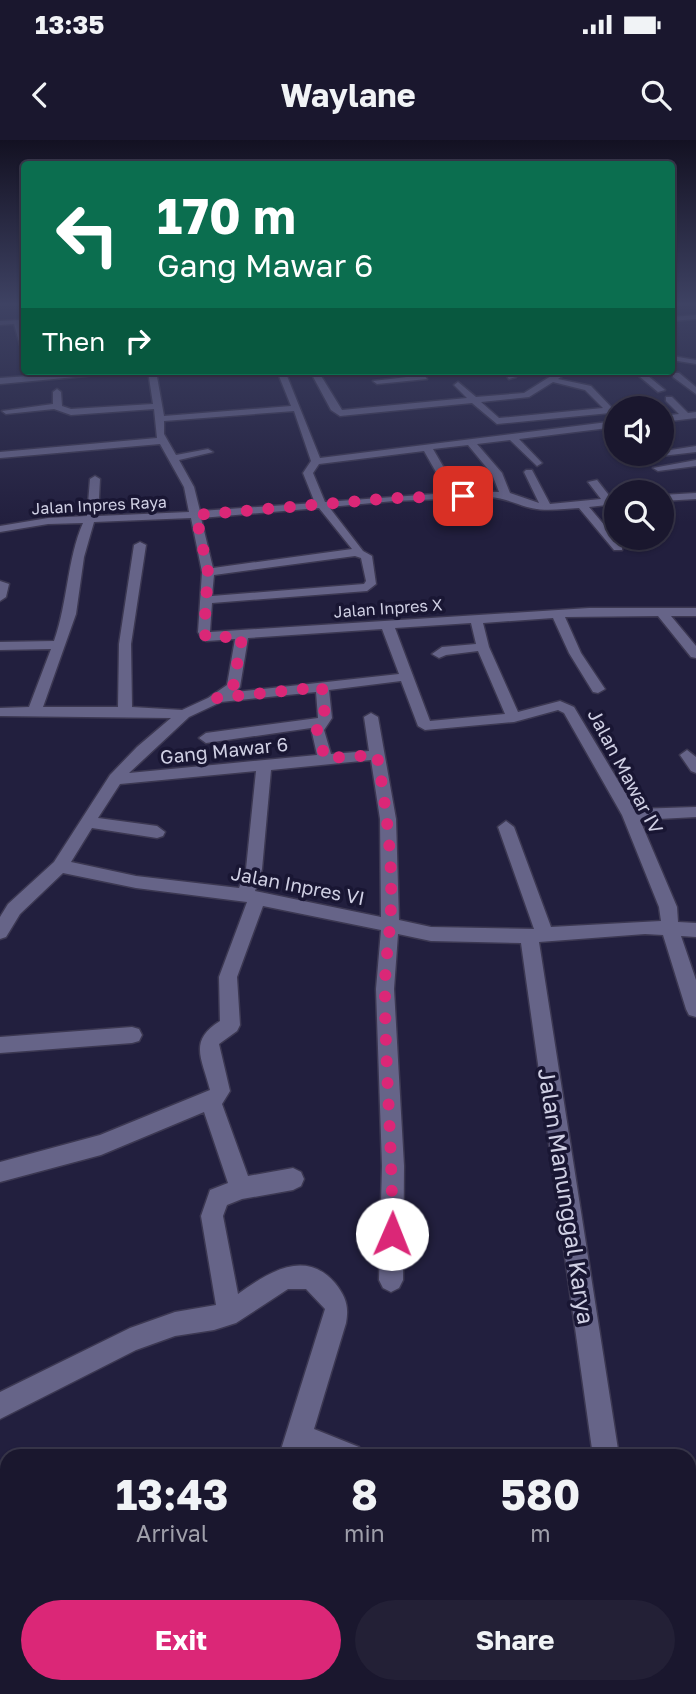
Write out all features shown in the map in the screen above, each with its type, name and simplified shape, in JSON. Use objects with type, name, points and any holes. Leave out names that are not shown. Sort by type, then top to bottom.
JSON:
[{"type":"street","points":[[0,456],[61,448],[161,441],[153,378]]},
{"type":"street","points":[[284,378],[316,461]]},
{"type":"street","points":[[318,378],[337,412],[526,395],[557,378]]},
{"type":"street","points":[[375,378],[384,390]]},
{"type":"street","points":[[377,381],[419,378]]},
{"type":"street","points":[[645,378],[661,390]]},
{"type":"street","points":[[680,378],[696,391]]},
{"type":"street","points":[[393,380],[400,388]]},
{"type":"street","points":[[458,385],[497,421],[610,410],[588,388],[554,380]]},
{"type":"street","points":[[57,392],[57,406]]},
{"type":"street","points":[[407,397],[414,406]]},
{"type":"street","points":[[391,399],[398,407]]},
{"type":"street","points":[[674,403],[691,416]]},
{"type":"street","points":[[6,411],[57,406],[71,412],[156,406]]},
{"type":"street","points":[[160,419],[297,408]]},
{"type":"street","points":[[356,552],[359,550],[325,513],[320,503],[308,472],[316,461],[604,425]]},
{"type":"street","points":[[510,435],[533,467],[547,506]]},
{"type":"street","name":"Jalan Inpres X","points":[[161,441],[189,487],[196,515],[208,572],[204,632],[206,637],[242,637],[557,614],[660,610],[696,612]]},
{"type":"street","points":[[469,441],[497,473],[506,495]]},
{"type":"street","points":[[426,448],[455,496]]},
{"type":"street","points":[[674,451],[696,449]]},
{"type":"street","points":[[171,458],[208,452]]},
{"type":"street","points":[[658,468],[696,463]]},
{"type":"street","points":[[34,713],[70,614],[78,557],[94,514],[95,479]]},
{"type":"street","points":[[593,482],[604,493]]},
{"type":"street","name":"Jalan Inpres Raya","points":[[0,529],[48,521],[240,513],[320,503],[455,496],[506,495],[531,505],[547,506],[604,502]]},
{"type":"street","points":[[674,497],[696,496]]},
{"type":"street","points":[[582,505],[604,531]]},
{"type":"street","points":[[125,711],[125,644],[140,545]]},
{"type":"street","points":[[206,600],[367,587],[372,583],[366,556],[356,552],[208,572]]},
{"type":"street","points":[[0,597],[3,584]]},
{"type":"street","points":[[660,610],[696,654]]},
{"type":"street","points":[[557,614],[575,653],[598,689]]},
{"type":"street","points":[[476,619],[483,647],[514,718]]},
{"type":"street","points":[[217,698],[404,677],[387,625]]},
{"type":"street","points":[[0,932],[7,907],[60,866],[115,779],[158,735],[184,714],[233,687],[242,637]]},
{"type":"street","points":[[0,646],[60,645]]},
{"type":"street","points":[[439,653],[483,647]]},
{"type":"street","name":"Jalan Mawar IV","points":[[404,677],[425,726],[514,718],[560,705],[569,710],[630,815],[668,907],[670,928],[696,1009]]},
{"type":"street","points":[[206,738],[320,722],[325,718],[322,687]]},
{"type":"street","points":[[0,712],[125,711],[184,714]]},
{"type":"street","points":[[371,717],[388,820],[390,927],[385,989],[393,1166],[391,1280]]},
{"type":"street","points":[[320,722],[317,730],[325,758]]},
{"type":"street","name":"Gang Mawar 6","points":[[115,779],[202,774],[325,758],[377,755]]},
{"type":"street","points":[[687,755],[696,768]]},
{"type":"street","points":[[0,1172],[101,1145],[211,1101],[220,1091],[208,1044],[211,1037],[230,1025],[228,977],[251,897],[264,766]]},
{"type":"street","points":[[630,815],[696,812]]},
{"type":"street","points":[[87,822],[157,831]]},
{"type":"street","name":"Jalan Manunggal Karya","points":[[506,827],[537,935],[605,1449]]},
{"type":"street","name":"Jalan Inpres VI","points":[[60,866],[136,882],[223,891],[340,913],[390,927],[457,936],[537,935],[619,928],[696,930]]},
{"type":"street","points":[[0,1045],[132,1035]]},
{"type":"street","points":[[211,1101],[241,1188]]},
{"type":"street","points":[[229,1313],[212,1216],[218,1198],[241,1188],[293,1179]]},
{"type":"street","points":[[0,1406],[106,1352],[176,1324],[208,1321],[229,1313],[285,1279],[300,1275],[319,1282],[335,1303],[334,1323],[295,1447]]},
{"type":"route","points":[[392,1234],[393,1166],[385,989],[390,927],[390,847],[377,755],[325,758],[317,730],[325,718],[322,687],[217,698],[233,687],[242,637],[206,637],[204,632],[208,572],[196,515],[240,513],[320,503],[463,496]]}]
